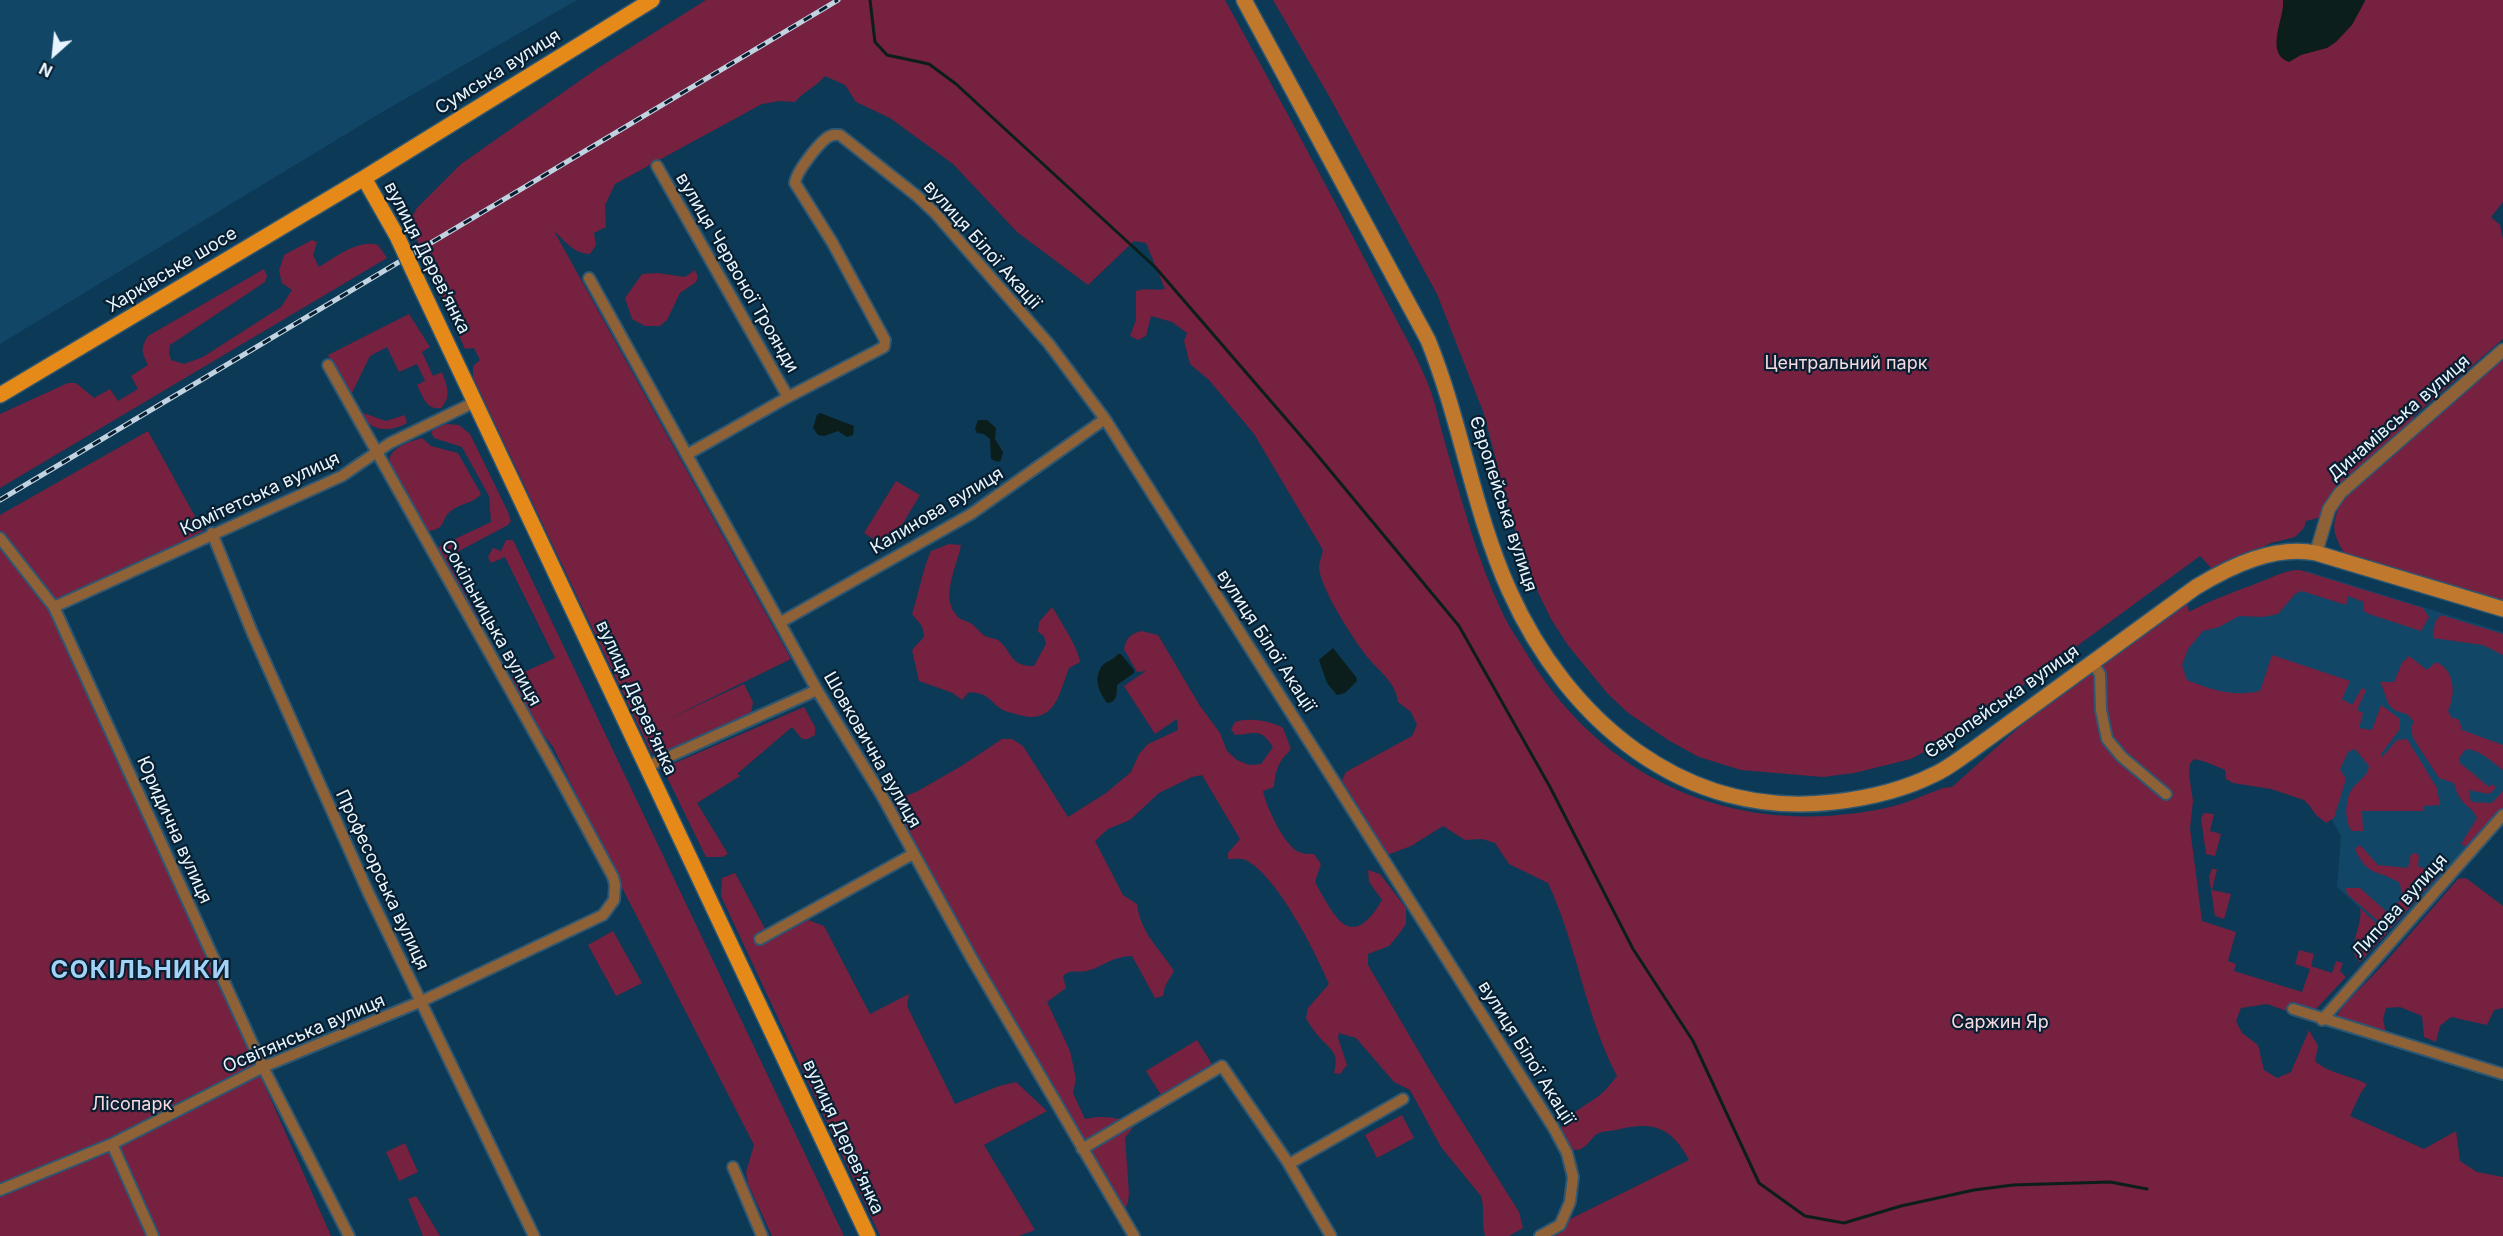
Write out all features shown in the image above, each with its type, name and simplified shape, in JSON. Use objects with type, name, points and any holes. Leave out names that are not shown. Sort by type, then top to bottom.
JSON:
[{"type":"main road","name":"Сумська вулиця","points":[[364,178],[652,0]]},
{"type":"main road","name":"Європейська вулиця","points":[[1244,0],[1428,340],[1443,381],[1497,558],[1516,605],[1542,651],[1569,689],[1595,719],[1622,742],[1684,779],[1720,793],[1743,798],[1789,804],[1819,804],[1873,798],[1935,775],[2186,593],[2222,572],[2248,561],[2284,552],[2316,553],[2503,609]]},
{"type":"main road","name":"вулиця Дерев’янка","points":[[364,178],[397,236],[868,1236]]},
{"type":"main road","name":"Харківське шосе","points":[[0,395],[364,178]]},
{"type":"street","name":"вулиця Білої Акації","points":[[788,397],[884,347],[885,340],[832,242],[795,183],[800,170],[829,137],[836,135],[844,137],[917,195],[935,213],[1049,344],[1105,419],[1553,1126],[1567,1153],[1573,1177],[1570,1202],[1560,1225],[1540,1236]]},
{"type":"street","name":"вулиця Червоної Троянди","points":[[657,166],[788,397]]},
{"type":"street","name":"Шовковична вулиця","points":[[589,278],[817,690],[882,796],[913,854],[1134,1236]]},
{"type":"street","name":"Динамівська вулиця","points":[[2316,553],[2329,509],[2340,493],[2503,350]]},
{"type":"street","name":"Сокільницька вулиця","points":[[328,365],[613,877],[614,900]]},
{"type":"street","points":[[688,454],[788,397]]},
{"type":"street","name":"Комітетська вулиця","points":[[54,607],[212,533],[342,476],[377,450],[476,402]]},
{"type":"street","name":"Калинова вулиця","points":[[781,622],[971,514],[1105,419]]},
{"type":"street","name":"Професорська вулиця","points":[[212,533],[252,632],[368,892],[534,1236]]},
{"type":"street","name":"Юридична вулиця","points":[[0,538],[54,607],[263,1067],[349,1236]]},
{"type":"street","points":[[2092,662],[2100,674],[2101,710],[2107,739],[2122,757],[2166,794]]},
{"type":"street","points":[[646,767],[817,690]]},
{"type":"street","name":"Липова вулиця","points":[[2322,1020],[2503,815]]},
{"type":"street","points":[[760,939],[913,854]]},
{"type":"street","name":"Освітянська вулиця","points":[[0,1190],[112,1143],[263,1067],[422,1001],[603,915],[614,900]]},
{"type":"street","points":[[2293,1010],[2503,1074]]},
{"type":"street","points":[[1082,1149],[1222,1066],[1288,1164],[1331,1236]]},
{"type":"street","points":[[1288,1164],[1403,1099]]},
{"type":"street","points":[[112,1143],[153,1236]]},
{"type":"street","points":[[733,1167],[762,1236]]},
{"type":"shaded area","points":[[0,0],[577,0],[384,111],[0,344]]},
{"type":"shaded area","points":[[2283,0],[2365,1],[2352,25],[2336,42],[2327,48],[2301,55],[2289,62],[2278,51],[2277,43]]},
{"type":"shaded area","points":[[820,413],[854,426],[853,435],[847,437],[838,431],[824,436],[818,435],[813,428],[817,415]]},
{"type":"shaded area","points":[[978,420],[987,420],[996,428],[995,439],[1003,452],[998,462],[991,459],[990,439],[984,434],[977,433],[975,429]]},
{"type":"shaded area","points":[[2307,571],[2503,632],[2503,811],[2387,933],[2337,887],[2341,836],[2314,789],[2168,746],[2190,618]]},
{"type":"shaded area","points":[[1333,648],[1357,681],[1345,693],[1337,695],[1327,683],[1319,660]]},
{"type":"shaded area","points":[[1118,654],[1121,654],[1134,673],[1117,685],[1115,699],[1107,703],[1100,690],[1099,671]]},
{"type":"green space","name":"Саржин Яр","points":[[706,0],[1225,0],[1420,366],[1432,394],[1478,551],[1494,594],[1509,625],[1560,701],[1596,738],[1637,769],[1681,792],[1729,807],[1779,815],[1831,816],[1886,808],[1952,787],[2092,662],[2186,593],[2189,612],[2215,599],[2279,574],[2300,570],[2423,608],[2429,617],[2421,631],[2369,614],[2364,611],[2364,602],[2348,596],[2346,605],[2302,591],[2295,594],[2278,614],[2263,617],[2239,616],[2219,627],[2203,631],[2188,649],[2182,665],[2187,680],[2232,693],[2260,691],[2272,655],[2350,681],[2342,699],[2352,705],[2362,688],[2366,690],[2357,710],[2363,713],[2359,728],[2372,730],[2381,705],[2400,719],[2400,729],[2381,754],[2382,757],[2397,740],[2407,739],[2437,788],[2440,805],[2423,806],[2423,811],[2362,811],[2363,831],[2352,831],[2346,810],[2348,799],[2352,789],[2367,773],[2369,766],[2355,749],[2348,752],[2340,769],[2346,779],[2334,818],[2326,823],[2304,800],[2271,789],[2233,783],[2226,779],[2225,770],[2194,759],[2190,764],[2189,775],[2193,801],[2190,828],[2202,921],[2236,932],[2228,961],[2236,964],[2234,971],[2302,992],[2310,969],[2295,964],[2299,950],[2314,954],[2311,966],[2332,973],[2336,961],[2343,963],[2340,971],[2346,977],[2316,1009],[2310,1008],[2306,1018],[2267,1004],[2241,1008],[2236,1021],[2242,1033],[2258,1045],[2264,1070],[2277,1078],[2291,1072],[2309,1030],[2318,1046],[2315,1061],[2327,1069],[2367,1084],[2350,1116],[2424,1149],[2456,1131],[2460,1161],[2477,1172],[2503,1177],[2503,1236],[1536,1236],[1689,1160],[1667,1133],[1650,1127],[1629,1127],[1601,1132],[1579,1150],[1574,1150],[1565,1141],[1561,1128],[1565,1122],[1601,1094],[1617,1076],[1597,1029],[1567,931],[1548,883],[1509,864],[1495,843],[1482,839],[1465,840],[1443,826],[1411,846],[1387,855],[1342,780],[1346,772],[1412,736],[1417,725],[1411,712],[1398,702],[1391,683],[1368,658],[1339,614],[1321,577],[1319,566],[1323,550],[1254,434],[1209,380],[1190,364],[1184,341],[1187,333],[1172,322],[1151,316],[1146,336],[1138,340],[1130,336],[1136,320],[1136,291],[1165,289],[1146,243],[1134,241],[1088,285],[1017,232],[953,164],[890,118],[856,102],[845,85],[825,76],[795,102],[780,101],[762,104],[615,184],[605,205],[606,227],[594,233],[596,245],[590,254],[574,249],[554,231],[791,659],[666,720],[744,684],[753,702],[751,714],[665,755],[656,755],[651,752],[473,377],[473,366],[480,360],[474,348],[465,349],[409,222],[417,208],[461,164],[598,68]]},
{"type":"green space","name":"Центральний парк","points":[[1273,0],[2503,0],[2503,202],[2491,217],[2500,225],[2503,239],[2503,339],[2414,416],[2408,431],[2321,517],[2306,521],[2304,528],[2295,537],[2271,543],[2213,570],[2200,556],[1954,736],[1911,759],[1854,773],[1823,777],[1741,770],[1699,757],[1668,740],[1627,712],[1607,693],[1567,644],[1551,619],[1530,576],[1510,514],[1484,414],[1437,294],[1329,96]]},
{"type":"green space","points":[[312,240],[317,242],[313,255],[319,267],[347,250],[363,244],[378,245],[387,258],[0,488],[0,414],[68,383],[76,383],[94,398],[110,389],[118,401],[138,389],[131,376],[148,365],[143,350],[148,336],[264,269],[267,276],[265,282],[170,345],[171,360],[184,364],[203,357],[281,307],[292,290],[282,283],[279,271],[284,255]]},
{"type":"green space","points":[[695,270],[698,277],[696,282],[680,293],[667,320],[660,326],[645,326],[632,319],[625,298],[642,274],[658,273],[685,277]]},
{"type":"green space","points":[[409,314],[430,347],[422,352],[433,376],[442,372],[446,382],[448,391],[444,404],[441,408],[428,405],[417,385],[425,381],[417,364],[399,372],[387,347],[370,356],[351,395],[328,355]]},
{"type":"green space","points":[[2503,358],[2503,608],[2346,556],[2334,529],[2341,501]]},
{"type":"green space","points":[[360,412],[386,421],[405,415],[407,423],[394,428],[380,429],[369,424]]},
{"type":"green space","points":[[447,424],[459,425],[470,434],[511,521],[508,525],[446,558],[490,640],[485,642],[436,548],[491,522],[489,496],[462,447],[434,438],[431,432]]},
{"type":"green space","name":"Лісопарк","points":[[148,431],[203,531],[54,607],[331,1236],[0,1236],[0,515]]},
{"type":"green space","points":[[422,438],[431,446],[458,453],[481,494],[447,514],[441,526],[426,532],[397,484],[390,464],[390,457],[395,450]]},
{"type":"green space","points":[[896,481],[920,495],[888,548],[864,533]]},
{"type":"green space","points":[[506,540],[513,540],[844,1236],[772,1236],[748,1184],[746,1172],[754,1145],[615,874],[553,747],[502,682],[555,658],[505,557],[491,563],[488,557],[493,548],[501,551]]},
{"type":"green space","points":[[949,544],[961,545],[951,582],[950,601],[953,609],[959,618],[972,624],[985,636],[1003,644],[1015,661],[1026,666],[1034,666],[1046,644],[1044,636],[1038,632],[1039,622],[1052,607],[1064,627],[1080,662],[1069,668],[1054,705],[1041,716],[1031,717],[1007,712],[980,694],[969,692],[962,700],[953,693],[919,681],[912,650],[924,637],[922,626],[912,614],[931,551]]},
{"type":"green space","points":[[2441,615],[2503,634],[2503,655],[2483,645],[2433,638],[2435,622]]},
{"type":"green space","points":[[1141,631],[1158,635],[1200,706],[1220,733],[1227,751],[1237,760],[1249,765],[1261,764],[1273,747],[1261,734],[1235,735],[1231,729],[1235,722],[1260,720],[1283,728],[1291,749],[1278,766],[1274,787],[1263,791],[1265,798],[1276,825],[1287,842],[1299,852],[1314,854],[1321,864],[1315,882],[1337,917],[1344,924],[1352,927],[1361,925],[1371,916],[1382,900],[1369,882],[1368,870],[1380,874],[1406,908],[1406,924],[1389,946],[1368,954],[1368,965],[1432,1074],[1519,1212],[1523,1228],[1509,1236],[1485,1236],[1481,1196],[1441,1147],[1410,1090],[1394,1082],[1356,1038],[1339,1033],[1338,1038],[1347,1065],[1340,1074],[1334,1073],[1336,1061],[1334,1053],[1306,1018],[1308,1008],[1329,984],[1305,935],[1270,882],[1246,860],[1228,859],[1228,853],[1240,839],[1202,775],[1192,777],[1159,793],[1130,820],[1108,829],[1095,841],[1123,895],[1137,904],[1146,932],[1174,971],[1165,986],[1163,996],[1155,998],[1132,956],[1118,958],[1086,971],[1066,974],[1063,976],[1066,988],[1047,1002],[1070,1051],[1076,1079],[1073,1093],[1085,1119],[1105,1117],[1137,1122],[1125,1138],[1129,1193],[1124,1212],[989,986],[891,802],[918,791],[1002,739],[1012,739],[1023,746],[1068,817],[1106,793],[1131,772],[1139,754],[1148,744],[1178,730],[1177,719],[1155,734],[1124,686],[1146,671],[1137,672],[1124,649],[1130,637]]},
{"type":"green space","points":[[2409,656],[2427,670],[2436,662],[2447,671],[2453,690],[2448,711],[2451,717],[2459,720],[2462,730],[2503,745],[2503,770],[2482,754],[2472,750],[2466,749],[2459,758],[2460,763],[2489,787],[2492,784],[2496,788],[2489,794],[2469,790],[2471,802],[2492,803],[2503,791],[2503,809],[2471,845],[2461,844],[2477,818],[2462,801],[2454,783],[2439,778],[2413,738],[2411,727],[2414,722],[2407,714],[2391,707],[2380,682],[2394,682],[2402,663]]},
{"type":"green space","points":[[804,707],[815,727],[815,735],[802,739],[792,727],[737,774],[740,776],[697,803],[728,854],[722,857],[706,857],[668,779],[668,766]]},
{"type":"green space","points":[[2204,813],[2214,814],[2210,831],[2221,834],[2215,856],[2206,854],[2201,818]]},
{"type":"green space","points":[[2360,845],[2378,865],[2408,868],[2411,854],[2416,853],[2419,856],[2418,866],[2436,873],[2437,877],[2391,928],[2384,926],[2347,894],[2346,888],[2360,888],[2388,913],[2402,898],[2400,883],[2364,865],[2355,849]]},
{"type":"green space","points":[[2212,869],[2217,869],[2212,890],[2231,894],[2224,919],[2215,916],[2209,876]]},
{"type":"green space","points":[[735,873],[770,938],[808,920],[824,926],[870,1014],[909,994],[907,1006],[955,1104],[999,1086],[1016,1082],[1047,1111],[984,1145],[1035,1230],[1019,1236],[880,1236],[721,896],[722,878]]},
{"type":"green space","points":[[2466,878],[2503,906],[2503,1008],[2494,1010],[2487,1025],[2451,1017],[2440,1026],[2436,1042],[2424,1037],[2422,1016],[2400,1007],[2386,1008],[2383,1019],[2386,1033],[2339,1020],[2338,1014],[2344,1005],[2383,965],[2458,879]]},
{"type":"green space","points":[[2360,908],[2387,933],[2360,962],[2354,951],[2354,944]]},
{"type":"green space","points":[[613,931],[642,983],[616,996],[588,945]]},
{"type":"green space","points":[[1197,1040],[1212,1064],[1161,1095],[1146,1071]]},
{"type":"green space","points":[[1402,1115],[1414,1138],[1377,1158],[1365,1135]]},
{"type":"green space","points":[[405,1143],[418,1172],[399,1181],[386,1152]]},
{"type":"green space","points":[[416,1196],[440,1236],[423,1236],[408,1199]]},
{"type":"waterway","points":[[870,0],[875,42],[887,55],[929,64],[956,84],[1155,267],[1313,450],[1459,626],[1550,787],[1633,949],[1693,1041],[1759,1183],[1805,1216],[1844,1223],[1901,1206],[1974,1190],[2013,1185],[2110,1182],[2147,1189]]},
{"type":"railway","points":[[0,500],[838,0]]},
{"type":"district","name":"СОКІЛЬНИКИ","points":[[141,971]]}]
